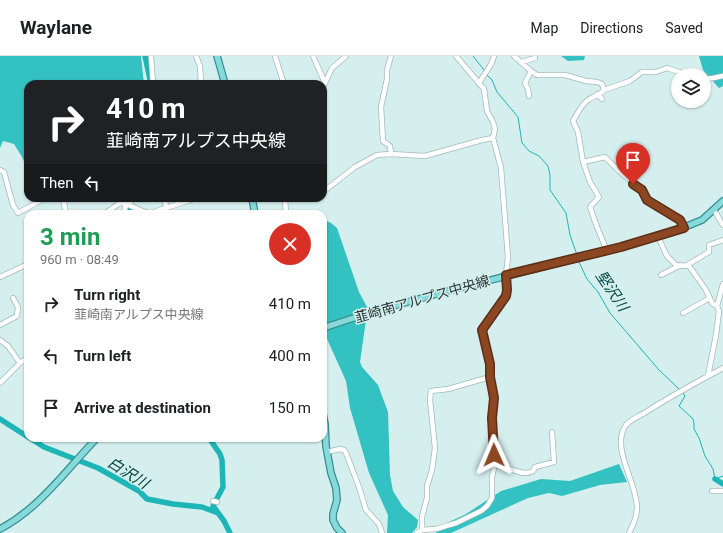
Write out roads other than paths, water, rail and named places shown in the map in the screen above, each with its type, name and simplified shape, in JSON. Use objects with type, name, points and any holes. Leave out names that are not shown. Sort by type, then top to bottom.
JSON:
[{"type":"main road","points":[[217,56],[224,80]]},
{"type":"main road","name":"韮崎南アルプス中央線","points":[[327,327],[374,311],[506,275],[607,251],[658,237],[702,220],[723,201]]},
{"type":"main road","points":[[0,529],[16,520],[45,495],[93,442]]},
{"type":"main road","points":[[326,442],[331,473],[336,488],[337,500],[333,520],[337,528],[342,533]]},
{"type":"street","points":[[151,56],[153,80]]},
{"type":"street","points":[[196,56],[200,66],[201,80]]},
{"type":"street","points":[[275,56],[282,80]]},
{"type":"street","points":[[313,56],[322,80]]},
{"type":"street","points":[[326,80],[332,68],[346,56]]},
{"type":"street","points":[[391,56],[387,70],[387,79],[381,107],[383,141],[390,146],[391,154]]},
{"type":"street","points":[[456,56],[484,89],[487,111],[495,129],[494,138],[501,168],[508,258],[506,275],[507,290],[506,296],[482,330],[490,364],[490,377],[494,398],[492,418],[495,463],[492,477],[492,498],[487,506],[481,511],[456,524],[420,532],[435,448],[430,400],[431,391],[448,389],[490,377]]},
{"type":"street","points":[[479,84],[482,76],[491,66],[494,56]]},
{"type":"street","points":[[514,56],[537,75],[565,76],[597,82],[602,84],[604,90]]},
{"type":"street","points":[[522,62],[532,58]]},
{"type":"street","points":[[607,251],[590,207],[599,197],[590,182],[583,162],[581,143],[573,120],[581,106],[588,99],[602,93],[604,90],[630,81],[642,72],[656,72],[667,68],[671,69]]},
{"type":"street","points":[[529,96],[528,89],[525,84],[531,71]]},
{"type":"street","points":[[711,78],[723,76]]},
{"type":"street","points":[[597,94],[602,100]]},
{"type":"street","points":[[327,189],[355,167],[377,155],[391,154],[425,156],[494,138]]},
{"type":"street","points":[[583,162],[606,157],[620,172],[642,190],[647,200],[680,220],[684,228]]},
{"type":"street","points":[[0,170],[4,172],[13,206],[18,213],[38,202]]},
{"type":"street","points":[[165,202],[166,208]]},
{"type":"street","points":[[160,210],[184,202]]},
{"type":"street","points":[[110,210],[120,203],[128,204],[141,210]]},
{"type":"street","points":[[126,210],[128,204]]},
{"type":"street","points":[[714,210],[723,226]]},
{"type":"street","points":[[658,237],[667,256],[679,266]]},
{"type":"street","points":[[661,275],[679,266],[688,265],[709,252],[709,245],[723,240]]},
{"type":"street","points":[[688,265],[706,290],[712,303],[717,306]]},
{"type":"street","points":[[0,276],[24,266]]},
{"type":"street","points":[[708,376],[717,327],[719,311],[717,306],[723,284]]},
{"type":"street","points":[[0,325],[17,316],[18,307],[13,298]]},
{"type":"street","points":[[683,313],[710,298]]},
{"type":"street","points":[[0,340],[8,346],[20,363]]},
{"type":"street","points":[[0,383],[24,360]]},
{"type":"street","points":[[628,533],[634,522],[637,508],[634,490],[621,449],[622,436],[625,428],[630,422],[723,368]]},
{"type":"street","points":[[495,463],[499,467],[522,473],[531,472],[535,467],[554,462],[552,432]]},
{"type":"street","points":[[327,452],[340,449],[344,450],[366,510],[380,524],[382,533]]},
{"type":"street","points":[[712,491],[723,491]]},
{"type":"waterway","points":[[145,56],[150,80]]},
{"type":"waterway","name":"堅沢川","points":[[473,56],[484,70]]},
{"type":"waterway","name":"堅沢川","points":[[487,75],[492,80],[497,92],[518,117],[522,143],[529,151],[539,156],[548,166],[550,175],[550,190],[566,213],[570,235],[577,255]]},
{"type":"waterway","points":[[128,210],[129,202]]},
{"type":"waterway","name":"堅沢川","points":[[578,260],[587,279],[598,292],[610,313],[659,370],[679,389]]},
{"type":"waterway","name":"堅沢川","points":[[683,393],[685,396],[679,406],[693,419],[694,429],[699,438],[705,456],[713,469],[715,479],[723,476]]},
{"type":"waterway","name":"白沢川","points":[[0,419],[24,434]]},
{"type":"waterway","name":"白沢川","points":[[36,442],[44,447],[98,468],[139,491],[147,499],[173,504],[202,507],[218,513]]},
{"type":"waterway","points":[[212,442],[220,454],[222,460],[223,487],[213,506],[224,521],[230,533]]},
{"type":"waterway","name":"堅沢川","points":[[715,479],[723,484]]}]
